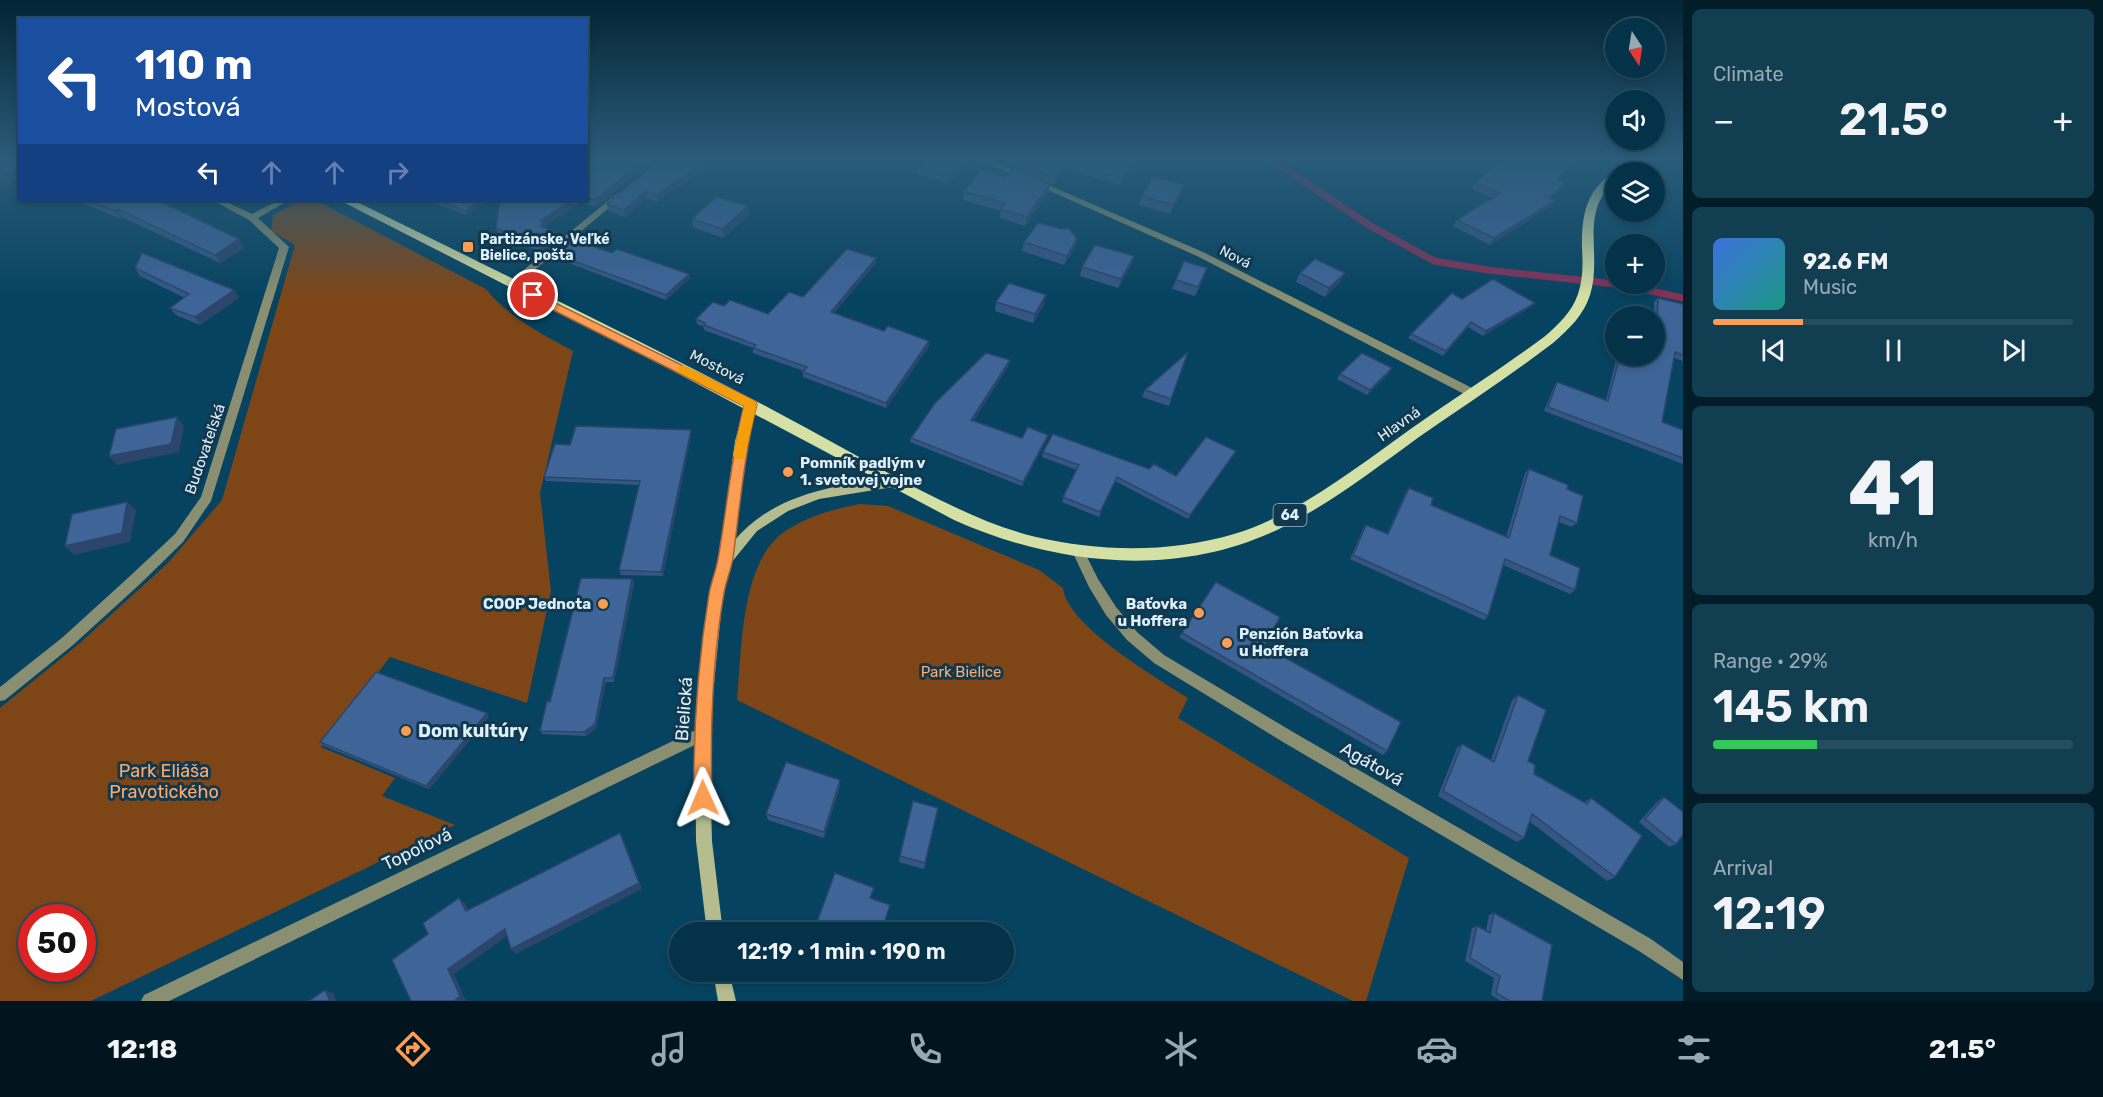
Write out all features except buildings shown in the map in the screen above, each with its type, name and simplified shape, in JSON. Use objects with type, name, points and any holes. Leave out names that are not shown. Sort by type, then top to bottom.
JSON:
[{"type":"main road","name":"Mostová","points":[[354,205],[750,404],[938,506],[990,529],[1034,542],[1078,551]]},
{"type":"main road","name":"Hlavná","points":[[1078,551],[1114,555],[1155,555],[1191,551],[1238,539],[1302,509],[1539,348],[1574,316],[1585,293],[1588,265],[1587,219],[1592,205]]},
{"type":"main road","name":"Bielická","points":[[714,922],[704,841],[702,734],[717,593],[725,561],[741,441],[750,404]]},
{"type":"main road","name":"Bielická","points":[[725,561],[753,528],[791,505],[826,493],[893,482]]},
{"type":"main road","points":[[723,982],[727,1001]]},
{"type":"street","name":"Budovateľská","points":[[0,695],[68,640],[135,580],[179,538],[207,498],[284,247],[252,218],[225,205]]},
{"type":"street","points":[[252,218],[276,205]]},
{"type":"street","points":[[512,284],[608,205]]},
{"type":"street","name":"Nová","points":[[1087,205],[1200,254],[1472,393]]},
{"type":"street","name":"Agátová","points":[[1078,551],[1104,604],[1135,639],[1159,659],[1645,945],[1683,972]]},
{"type":"street","name":"Topoľová","points":[[150,1001],[702,734]]},
{"type":"green space","name":"Park Eliáša Pravotického","points":[[293,205],[324,205],[486,289],[515,316],[573,351],[540,493],[551,591],[527,703],[390,657],[321,747],[395,778],[382,796],[455,825],[91,1001],[0,1001],[0,708],[80,643],[168,563],[222,500],[295,245],[271,231],[273,215]]},
{"type":"green space","name":"Park Bielice","points":[[860,504],[888,506],[1039,570],[1063,588],[1068,603],[1096,634],[1115,650],[1188,698],[1178,718],[1409,858],[1366,1001],[1353,1001],[737,700],[746,607],[760,562],[772,544],[787,530],[823,513]]},
{"type":"waterway","points":[[1339,205],[1369,225],[1434,261],[1488,270],[1625,285],[1683,298]]},
{"type":"slow traffic","points":[[683,369],[750,404],[739,455]]},
{"type":"place","name":"Partizánske, Veľké Bielice, pošta","points":[[468,247]]},
{"type":"place","name":"Pomník padlým v 1. svetovej vojne","points":[[788,472]]},
{"type":"place","name":"COOP Jednota","points":[[603,604]]},
{"type":"place","name":"Baťovka u Hoffera","points":[[1199,613]]},
{"type":"place","name":"Penzión Baťovka u Hoffera","points":[[1227,643]]},
{"type":"place","name":"Dom kultúry","points":[[406,731]]},
{"type":"route","points":[[533,295],[750,404],[741,441],[707,671],[702,734],[703,798]]}]
